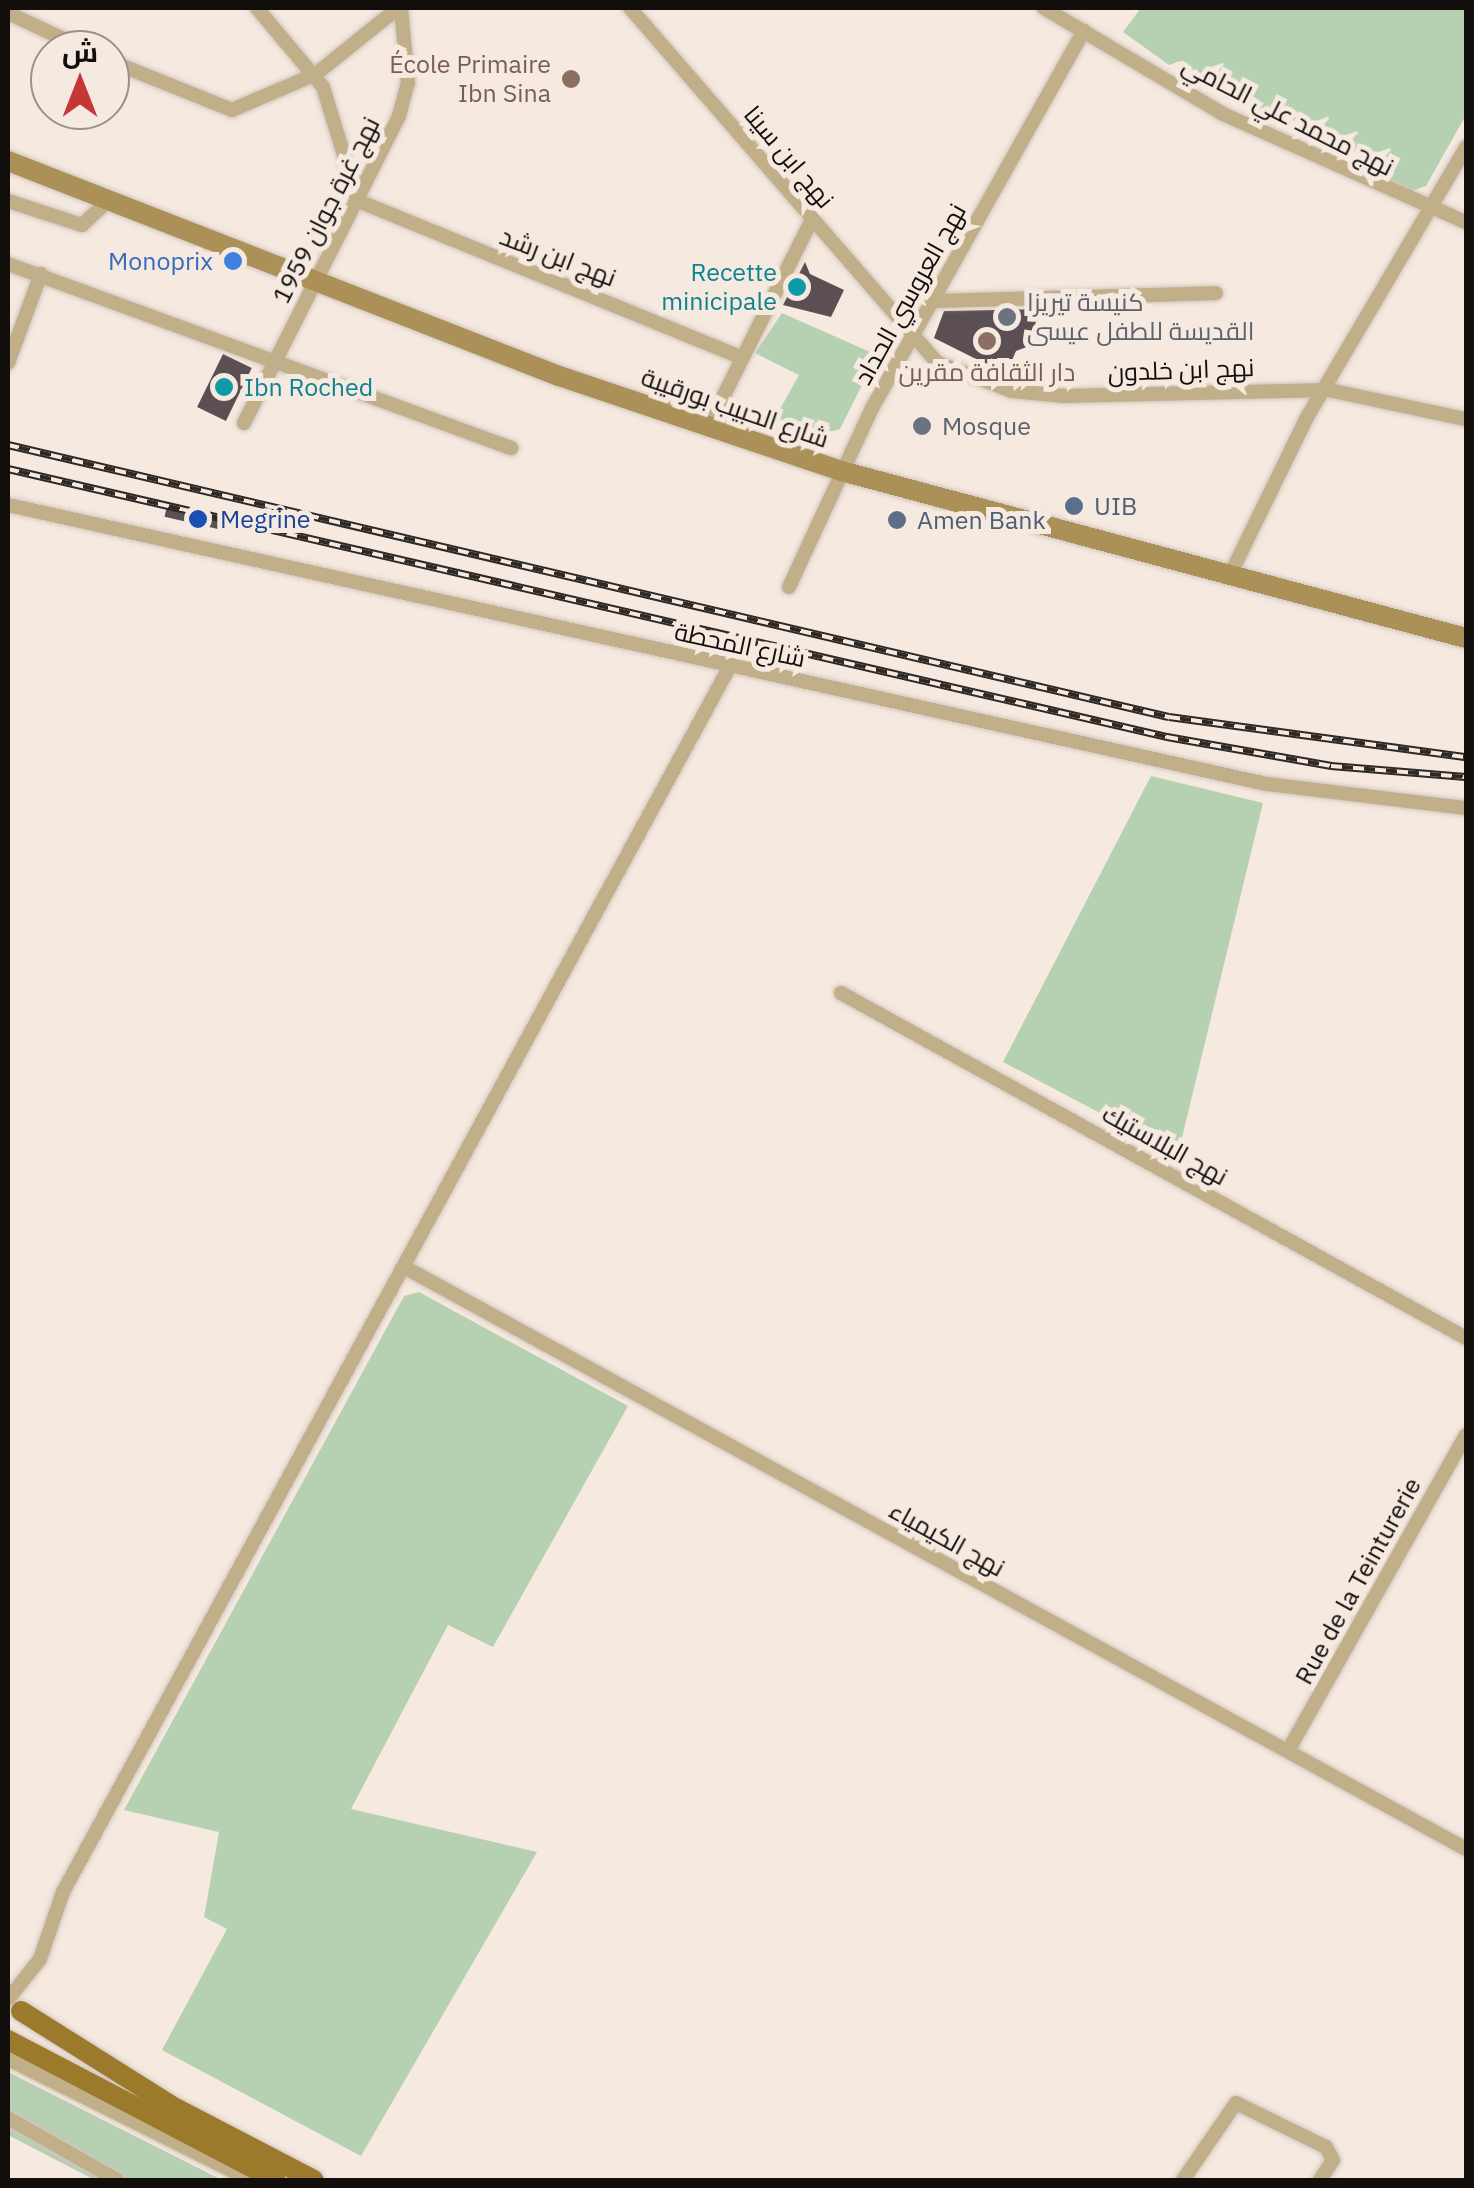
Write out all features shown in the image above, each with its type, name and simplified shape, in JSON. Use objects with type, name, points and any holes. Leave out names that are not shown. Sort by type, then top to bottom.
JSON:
[{"type":"main road","points":[[12,2002],[18,2031],[8,2040],[276,2180]]},
{"type":"main road","points":[[12,2002],[170,2105],[314,2180]]},
{"type":"street","points":[[257,8],[316,74],[358,202]]},
{"type":"street","points":[[130,69],[232,110],[316,74],[400,8]]},
{"type":"street","name":"نهج غرة جوان 1959","points":[[244,423],[358,202],[408,84],[400,8]]},
{"type":"street","name":"نهج ابن سينا","points":[[630,8],[910,339]]},
{"type":"street","name":"نهج محمد علي الحامي","points":[[1044,8],[1223,114],[1430,212],[1466,222]]},
{"type":"street","points":[[1065,8],[1082,30]]},
{"type":"street","points":[[8,13],[44,30]]},
{"type":"street","name":"نهج العروسي الحداد","points":[[789,587],[910,339],[1082,30]]},
{"type":"street","points":[[1230,575],[1306,419],[1329,390],[1466,147]]},
{"type":"street","name":"شارع الحبيب بورقيبة","points":[[8,161],[559,376],[710,423],[845,472],[1466,638]]},
{"type":"street","points":[[8,201],[82,225],[108,200]]},
{"type":"street","name":"نهج ابن رشد","points":[[358,202],[741,357]]},
{"type":"street","points":[[710,423],[812,219]]},
{"type":"street","points":[[8,264],[510,448]]},
{"type":"street","points":[[8,362],[41,274]]},
{"type":"street","points":[[933,300],[1216,293]]},
{"type":"street","name":"نهج ابن خلدون","points":[[910,339],[938,363],[1012,391],[1329,390],[1466,419]]},
{"type":"street","name":"شارع المحطة","points":[[8,505],[1267,784],[1466,808]]},
{"type":"street","points":[[12,2002],[40,1959],[63,1892],[406,1268],[730,666]]},
{"type":"street","name":"نهج البلاستيك","points":[[842,993],[1466,1338]]},
{"type":"street","name":"نهج الكيمياء","points":[[406,1268],[1289,1748],[1466,1849]]},
{"type":"street","name":"Rue de la Teinturerie","points":[[1289,1748],[1466,1435]]},
{"type":"street","points":[[8,2059],[251,2180]]},
{"type":"street","points":[[1183,2180],[1236,2104],[1326,2147],[1333,2160],[1320,2180]]},
{"type":"street","points":[[8,2118],[116,2180]]},
{"type":"green space","points":[[1141,8],[1466,8],[1466,115],[1426,186],[1412,191],[1246,106],[1180,61],[1169,65],[1123,32]]},
{"type":"green space","points":[[782,313],[877,355],[840,429],[824,434],[775,418],[799,375],[755,353]]},
{"type":"green space","points":[[1151,776],[1263,803],[1178,1154],[1003,1062]]},
{"type":"green space","points":[[419,1292],[628,1406],[493,1647],[448,1625],[351,1809],[537,1852],[361,2156],[162,2050],[227,1929],[204,1917],[219,1832],[124,1810],[404,1296]]},
{"type":"green space","points":[[8,2072],[222,2180],[95,2180],[8,2135]]},
{"type":"building","points":[[805,262],[810,274],[844,290],[831,317],[783,305]]},
{"type":"building","name":"دار الثقافة مقرين","points":[[1036,309],[1035,344],[1016,351],[1006,374],[934,338],[944,311]]},
{"type":"building","name":"Ibn Roched","points":[[223,354],[252,368],[226,421],[197,407]]},
{"type":"building","name":"Megrine","points":[[167,506],[232,521],[230,532],[165,517]]},
{"type":"railway","points":[[8,445],[1169,717],[1466,757]]},
{"type":"railway","points":[[8,469],[1167,737],[1331,766],[1466,777]]},
{"type":"place","name":"École Primaire Ibn Sina","points":[[571,79]]},
{"type":"place","name":"Monoprix","points":[[233,261]]},
{"type":"place","name":"Recette minicipale","points":[[797,287]]},
{"type":"place","name":"كنيسة تيريزا القديسة للطفل عيسى","points":[[1007,317]]},
{"type":"place","name":"دار الثقافة مقرين","points":[[987,341]]},
{"type":"place","name":"Ibn Roched","points":[[224,387]]},
{"type":"place","name":"Mosque","points":[[922,426]]},
{"type":"place","name":"UIB","points":[[1074,506]]},
{"type":"place","name":"Megrine","points":[[198,519]]},
{"type":"place","name":"Amen Bank","points":[[897,520]]}]
